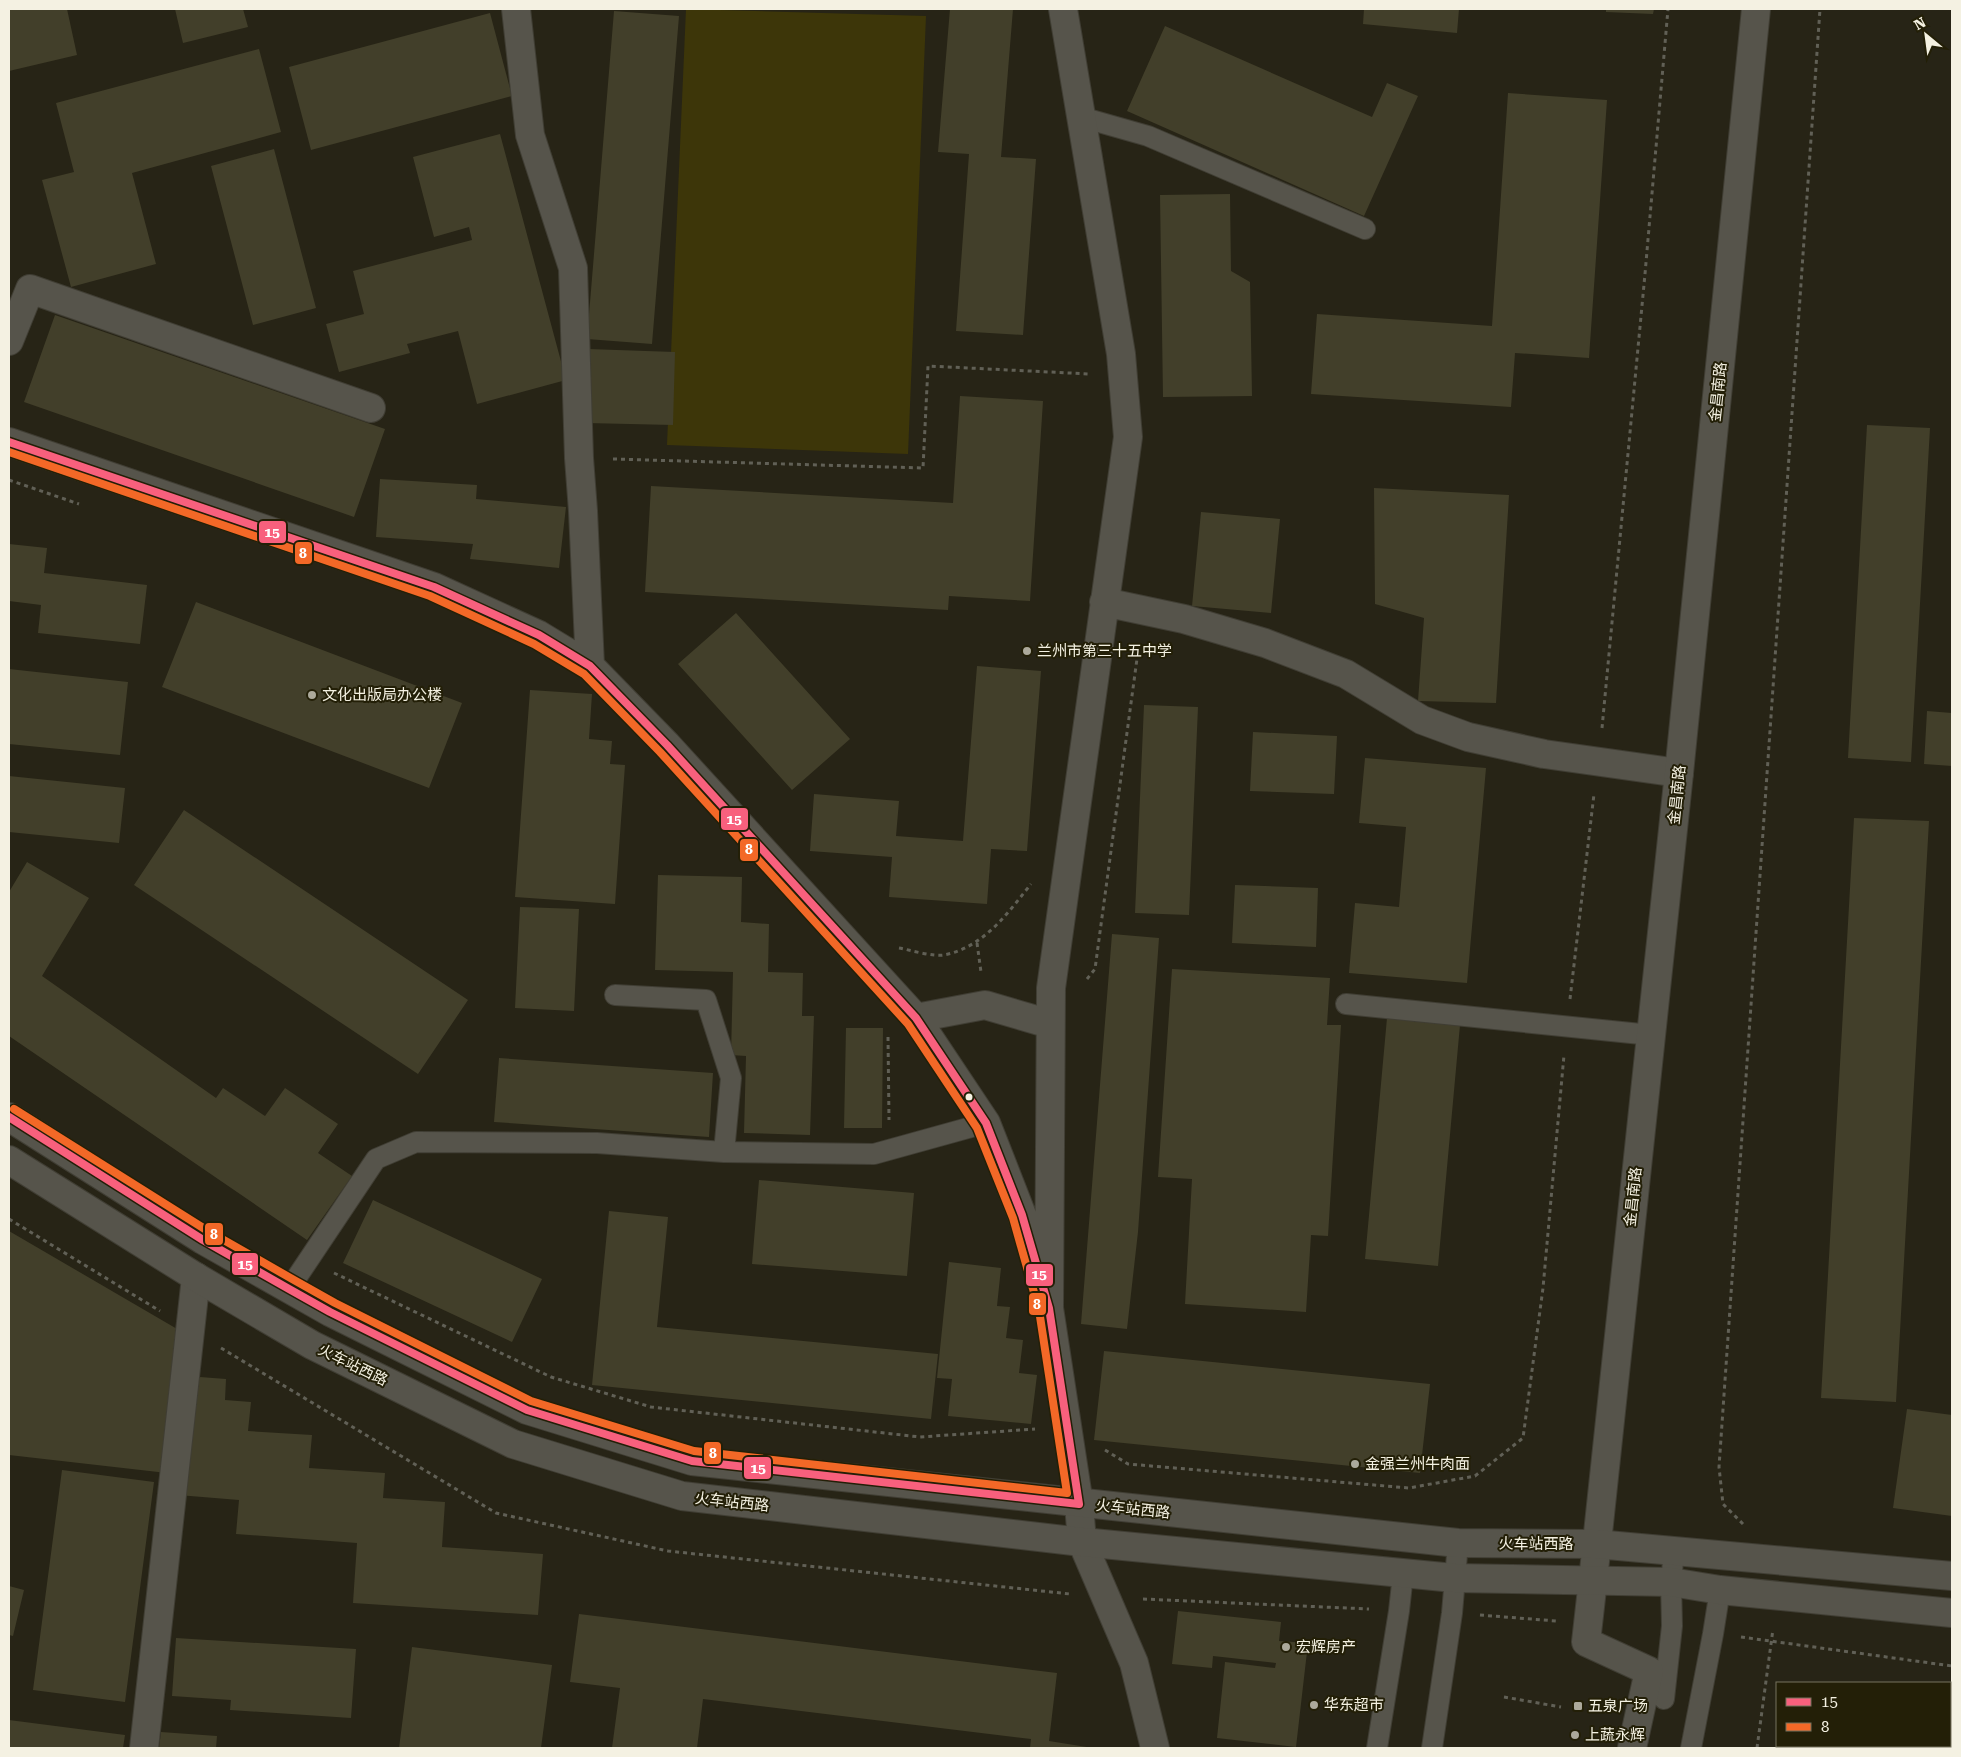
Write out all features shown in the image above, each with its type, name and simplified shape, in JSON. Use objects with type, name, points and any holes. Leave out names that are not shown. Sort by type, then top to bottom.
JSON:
[{"type":"street","points":[[516,9],[530,135],[573,268],[578,458],[583,511],[590,666]]},
{"type":"street","points":[[1049,1308],[1051,988],[1128,437],[1123,375],[1062,9]]},
{"type":"street","name":"金昌南路","points":[[1632,1748],[1650,1671],[1586,1642],[1680,773],[1756,9]]},
{"type":"street","points":[[9,341],[30,289],[371,408]]},
{"type":"street","points":[[9,442],[434,587],[539,634],[590,666],[667,745],[916,1018],[986,1123],[1022,1215],[1049,1308],[1079,1504],[1082,1542],[1134,1663],[1155,1748]]},
{"type":"street","points":[[1104,602],[1184,619],[1265,643],[1346,674],[1422,720],[1468,737],[1544,754],[1680,773]]},
{"type":"street","points":[[916,1018],[985,1005],[1050,1024]]},
{"type":"street","name":"火车站西路","points":[[9,1118],[203,1240],[330,1312],[527,1410],[692,1461],[1079,1504],[1458,1543],[1596,1544],[1952,1576]]},
{"type":"street","name":"火车站西路","points":[[9,1160],[196,1278],[312,1345],[513,1444],[682,1496],[1082,1542],[1403,1574],[1454,1578],[1671,1582],[1720,1590],[1952,1613]]},
{"type":"street","points":[[144,1748],[196,1278]]},
{"type":"lane","points":[[1081,117],[1148,136],[1365,228]]},
{"type":"lane","points":[[615,994],[706,1000],[731,1078],[724,1152]]},
{"type":"lane","points":[[1346,1004],[1651,1035]]},
{"type":"lane","points":[[289,1289],[376,1159],[416,1142],[597,1143],[724,1152],[874,1154],[986,1123]]},
{"type":"lane","points":[[1432,1748],[1452,1613],[1458,1543]]},
{"type":"lane","points":[[1664,1699],[1672,1626],[1671,1582],[1674,1551]]},
{"type":"lane","points":[[1377,1748],[1399,1611],[1403,1574]]},
{"type":"lane","points":[[1692,1748],[1714,1634],[1720,1590]]},
{"type":"path","points":[[308,1260],[550,1377],[651,1406],[920,1437],[1067,1427],[1128,1464],[1409,1488],[1475,1476],[1523,1438],[1543,1288],[1566,1025],[1598,762],[1645,274],[1668,9]]},
{"type":"path","points":[[1751,1527],[1744,1525],[1723,1504],[1719,1467],[1820,9]]},
{"type":"path","points":[[578,458],[923,468],[928,366],[1123,375]]},
{"type":"path","points":[[9,480],[84,505]]},
{"type":"path","points":[[891,947],[943,955],[977,943],[1003,919],[1033,882]]},
{"type":"path","points":[[874,1154],[889,1127],[888,1028]]},
{"type":"path","points":[[1758,1748],[1776,1596]]},
{"type":"path","points":[[1504,1697],[1561,1707]]},
{"type":"shaded area","points":[[686,9],[926,16],[908,454],[667,445]]},
{"type":"building","points":[[9,9],[67,9],[77,55],[9,71]]},
{"type":"building","points":[[175,9],[243,9],[248,27],[183,43]]},
{"type":"building","points":[[950,9],[1013,9],[1001,157],[1036,159],[1023,335],[956,331],[969,154],[938,152]]},
{"type":"building","points":[[1364,9],[1459,9],[1457,33],[1363,24]]},
{"type":"building","points":[[1606,9],[1654,9],[1653,14],[1606,12]]},
{"type":"building","points":[[614,11],[679,16],[652,344],[587,339]]},
{"type":"building","points":[[490,13],[512,96],[311,150],[289,67]]},
{"type":"building","points":[[1165,26],[1372,117],[1387,83],[1418,96],[1364,216],[1127,111]]},
{"type":"building","points":[[259,49],[281,132],[132,173],[156,264],[71,287],[42,180],[74,172],[56,103]]},
{"type":"building","points":[[1508,93],[1607,100],[1589,358],[1515,353],[1511,407],[1311,394],[1317,314],[1492,326]]},
{"type":"building","points":[[500,134],[566,380],[477,404],[458,331],[407,344],[410,353],[339,372],[326,324],[364,314],[353,271],[472,240],[469,227],[434,237],[413,157]]},
{"type":"building","points":[[274,149],[316,308],[253,325],[211,166]]},
{"type":"building","points":[[1230,194],[1231,271],[1250,282],[1252,396],[1163,397],[1160,195]]},
{"type":"building","points":[[55,315],[385,429],[354,517],[24,402]]},
{"type":"building","points":[[588,349],[675,352],[673,425],[586,423]]},
{"type":"building","points":[[960,396],[1043,401],[1030,601],[949,596],[948,610],[645,592],[651,486],[953,503]]},
{"type":"building","points":[[1867,425],[1930,428],[1911,762],[1848,758]]},
{"type":"building","points":[[380,479],[477,485],[476,499],[566,507],[559,568],[470,559],[473,544],[376,537]]},
{"type":"building","points":[[1374,488],[1509,495],[1496,703],[1418,701],[1424,618],[1375,604]]},
{"type":"building","points":[[1201,512],[1280,519],[1271,613],[1192,606]]},
{"type":"building","points":[[9,544],[47,548],[44,573],[147,585],[140,644],[38,633],[41,605],[9,601]]},
{"type":"building","name":"文化出版局办公楼","points":[[196,602],[462,703],[429,788],[162,687]]},
{"type":"building","points":[[736,613],[850,739],[792,790],[678,664]]},
{"type":"building","points":[[977,666],[1041,671],[1027,851],[991,849],[987,904],[889,897],[892,857],[810,851],[814,794],[899,801],[896,836],[963,841]]},
{"type":"building","points":[[9,669],[128,682],[120,755],[9,744]]},
{"type":"building","points":[[530,690],[592,694],[589,739],[612,741],[610,764],[625,765],[615,904],[515,897]]},
{"type":"building","points":[[1144,705],[1198,707],[1189,915],[1135,913]]},
{"type":"building","points":[[1927,711],[1952,713],[1952,766],[1924,764]]},
{"type":"building","points":[[1253,732],[1337,736],[1334,794],[1250,791]]},
{"type":"building","points":[[1365,758],[1486,768],[1467,983],[1349,973],[1355,903],[1399,907],[1406,827],[1359,823]]},
{"type":"building","points":[[9,776],[125,788],[119,843],[9,832]]},
{"type":"building","points":[[184,810],[468,1000],[418,1074],[134,885]]},
{"type":"building","points":[[1854,818],[1929,821],[1896,1402],[1821,1398]]},
{"type":"building","points":[[27,862],[89,898],[42,976],[216,1098],[223,1088],[265,1116],[285,1088],[338,1124],[318,1153],[352,1176],[307,1240],[9,1036],[9,892]]},
{"type":"building","points":[[658,875],[742,877],[741,922],[769,924],[768,972],[803,973],[802,1016],[814,1016],[810,1135],[744,1133],[746,1056],[731,1055],[733,972],[655,970]]},
{"type":"building","points":[[1235,885],[1318,888],[1316,947],[1232,943]]},
{"type":"building","points":[[520,907],[579,909],[574,1011],[515,1008]]},
{"type":"building","points":[[1112,934],[1159,938],[1138,1232],[1127,1329],[1081,1324]]},
{"type":"building","points":[[1172,969],[1330,978],[1327,1025],[1341,1025],[1328,1236],[1311,1235],[1306,1312],[1185,1304],[1192,1179],[1158,1177]]},
{"type":"building","points":[[1387,1018],[1460,1025],[1438,1266],[1365,1259]]},
{"type":"building","points":[[846,1028],[883,1028],[882,1128],[844,1128]]},
{"type":"building","points":[[499,1058],[713,1073],[709,1137],[494,1122]]},
{"type":"building","points":[[759,1180],[914,1193],[907,1276],[752,1264]]},
{"type":"building","points":[[373,1200],[542,1279],[512,1342],[343,1263]]},
{"type":"building","points":[[609,1211],[668,1217],[657,1327],[938,1354],[931,1419],[592,1385]]},
{"type":"building","points":[[9,1231],[184,1333],[167,1473],[9,1455]]},
{"type":"building","points":[[949,1262],[1001,1268],[997,1306],[1010,1307],[1006,1338],[1023,1340],[1019,1373],[1037,1375],[1031,1424],[948,1416],[952,1379],[937,1378]]},
{"type":"building","points":[[1104,1351],[1430,1384],[1420,1473],[1094,1440]]},
{"type":"building","points":[[187,1376],[226,1379],[225,1400],[251,1402],[248,1431],[312,1435],[309,1468],[385,1473],[383,1498],[445,1502],[442,1547],[543,1554],[538,1615],[353,1603],[357,1543],[236,1534],[239,1500],[178,1495]]},
{"type":"building","points":[[1907,1409],[1952,1415],[1952,1516],[1893,1508]]},
{"type":"building","points":[[62,1470],[154,1482],[125,1702],[33,1690]]},
{"type":"building","points":[[9,1586],[24,1590],[13,1636],[9,1635]]},
{"type":"building","points":[[1178,1611],[1281,1622],[1279,1641],[1308,1643],[1296,1747],[1217,1738],[1225,1662],[1275,1668],[1276,1663],[1213,1656],[1212,1668],[1172,1664]]},
{"type":"building","points":[[579,1614],[1057,1673],[1049,1741],[1093,1748],[1030,1748],[1031,1739],[703,1699],[697,1748],[612,1748],[620,1688],[570,1682]]},
{"type":"building","points":[[176,1638],[356,1649],[351,1718],[230,1710],[231,1700],[172,1696]]},
{"type":"building","points":[[412,1647],[552,1665],[541,1748],[399,1748]]},
{"type":"building","points":[[9,1720],[125,1735],[123,1748],[9,1748]]},
{"type":"building","points":[[161,1732],[217,1736],[216,1748],[159,1748]]},
{"type":"building","points":[[1790,1747],[1881,1747],[1881,1748]]},
{"type":"transit line","name":"15","points":[[9,442],[434,587],[539,635],[590,666],[667,745],[916,1018],[986,1123],[1022,1215],[1049,1308],[1079,1504],[692,1461],[527,1410],[330,1312],[289,1289],[203,1240],[9,1117]]},
{"type":"transit line","name":"8","points":[[9,452],[430,596],[534,644],[584,674],[660,752],[908,1024],[977,1128],[1013,1218],[1039,1310],[1067,1493],[694,1451],[531,1401],[335,1303],[294,1280],[208,1231],[14,1109]]},
{"type":"place","name":"兰州市第三十五中学","points":[[1027,651]]},
{"type":"place","name":"文化出版局办公楼","points":[[312,695]]},
{"type":"place","name":"金强兰州牛肉面","points":[[1355,1464]]},
{"type":"place","name":"宏辉房产","points":[[1286,1647]]},
{"type":"place","name":"华东超市","points":[[1314,1705]]},
{"type":"place","name":"五泉广场","points":[[1578,1706]]},
{"type":"place","name":"上蔬永辉","points":[[1575,1735]]}]
